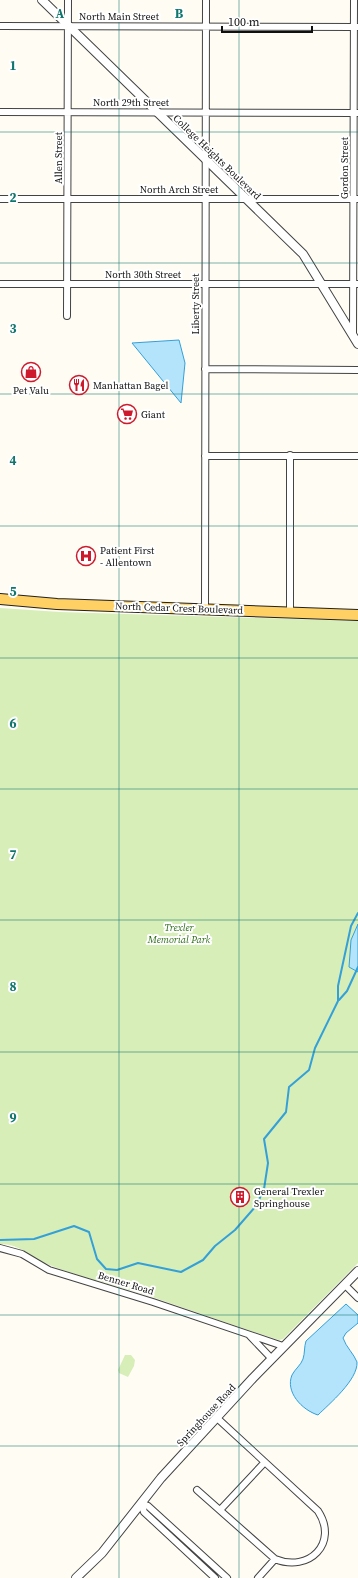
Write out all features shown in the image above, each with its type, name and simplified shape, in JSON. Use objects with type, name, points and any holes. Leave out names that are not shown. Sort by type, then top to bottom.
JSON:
[{"type":"main road","name":"North Cedar Crest Boulevard","points":[[0,600],[57,604],[358,614]]},
{"type":"street","name":"College Heights Boulevard","points":[[42,0],[303,254],[358,344]]},
{"type":"street","name":"Allen Street","points":[[67,316],[68,0]]},
{"type":"street","name":"Liberty Street","points":[[205,609],[206,0]]},
{"type":"street","name":"Gordon Street","points":[[353,336],[356,284],[356,27],[354,0]]},
{"type":"street","name":"North Main Street","points":[[0,26],[356,27]]},
{"type":"street","name":"North 29th Street","points":[[0,112],[356,113]]},
{"type":"street","name":"North Arch Street","points":[[0,199],[356,199]]},
{"type":"street","name":"North 30th Street","points":[[0,284],[356,284]]},
{"type":"street","points":[[205,369],[358,370]]},
{"type":"street","points":[[290,455],[290,612]]},
{"type":"street","points":[[205,456],[358,456]]},
{"type":"street","name":"Benner Road","points":[[0,1248],[22,1254],[49,1270],[153,1302],[284,1346]]},
{"type":"street","name":"Springhouse Road","points":[[76,1578],[108,1546],[161,1478],[271,1358],[358,1271]]},
{"type":"street","points":[[345,1285],[358,1298]]},
{"type":"street","name":"Benner Road","points":[[249,1335],[271,1358]]},
{"type":"street","points":[[197,1490],[275,1559],[290,1564],[298,1563],[310,1558],[322,1544],[325,1530],[318,1511],[264,1463],[217,1418]]},
{"type":"street","points":[[220,1510],[264,1463]]},
{"type":"street","points":[[141,1503],[144,1512],[215,1578]]},
{"type":"street","points":[[141,1503],[148,1506],[226,1578]]},
{"type":"street","points":[[258,1578],[275,1559]]},
{"type":"green space","name":"Trexler Memorial Park","points":[[0,608],[60,612],[358,621],[358,1263],[283,1339],[279,1340],[155,1298],[73,1274],[41,1261],[20,1249],[0,1244]]},
{"type":"green space","points":[[125,1355],[131,1355],[135,1360],[134,1366],[128,1377],[119,1373],[118,1370]]},
{"type":"water","points":[[179,340],[185,363],[181,403],[132,343]]},
{"type":"water","points":[[358,924],[358,972],[349,967],[351,940]]},
{"type":"water","points":[[346,1304],[358,1315],[358,1323],[346,1333],[343,1338],[357,1362],[356,1369],[348,1384],[318,1415],[306,1409],[296,1400],[290,1381],[292,1375],[303,1359],[306,1341]]},
{"type":"waterway","points":[[0,1240],[34,1239],[74,1226],[89,1232],[97,1259],[106,1269],[117,1270],[138,1263],[181,1272],[203,1260],[215,1246],[235,1230],[256,1206],[264,1189],[268,1163],[264,1139],[286,1112],[289,1087],[309,1070],[315,1048],[338,1001],[338,986],[351,926],[358,913]]},
{"type":"waterway","points":[[339,1000],[347,991],[358,967]]},
{"type":"place","name":"Pet Valu","points":[[31,372]]},
{"type":"place","name":"Manhattan Bagel","points":[[79,385]]},
{"type":"place","name":"Giant","points":[[127,414]]},
{"type":"place","name":"Patient First - Allentown","points":[[86,556]]},
{"type":"place","name":"General Trexler Springhouse","points":[[240,1197]]}]
